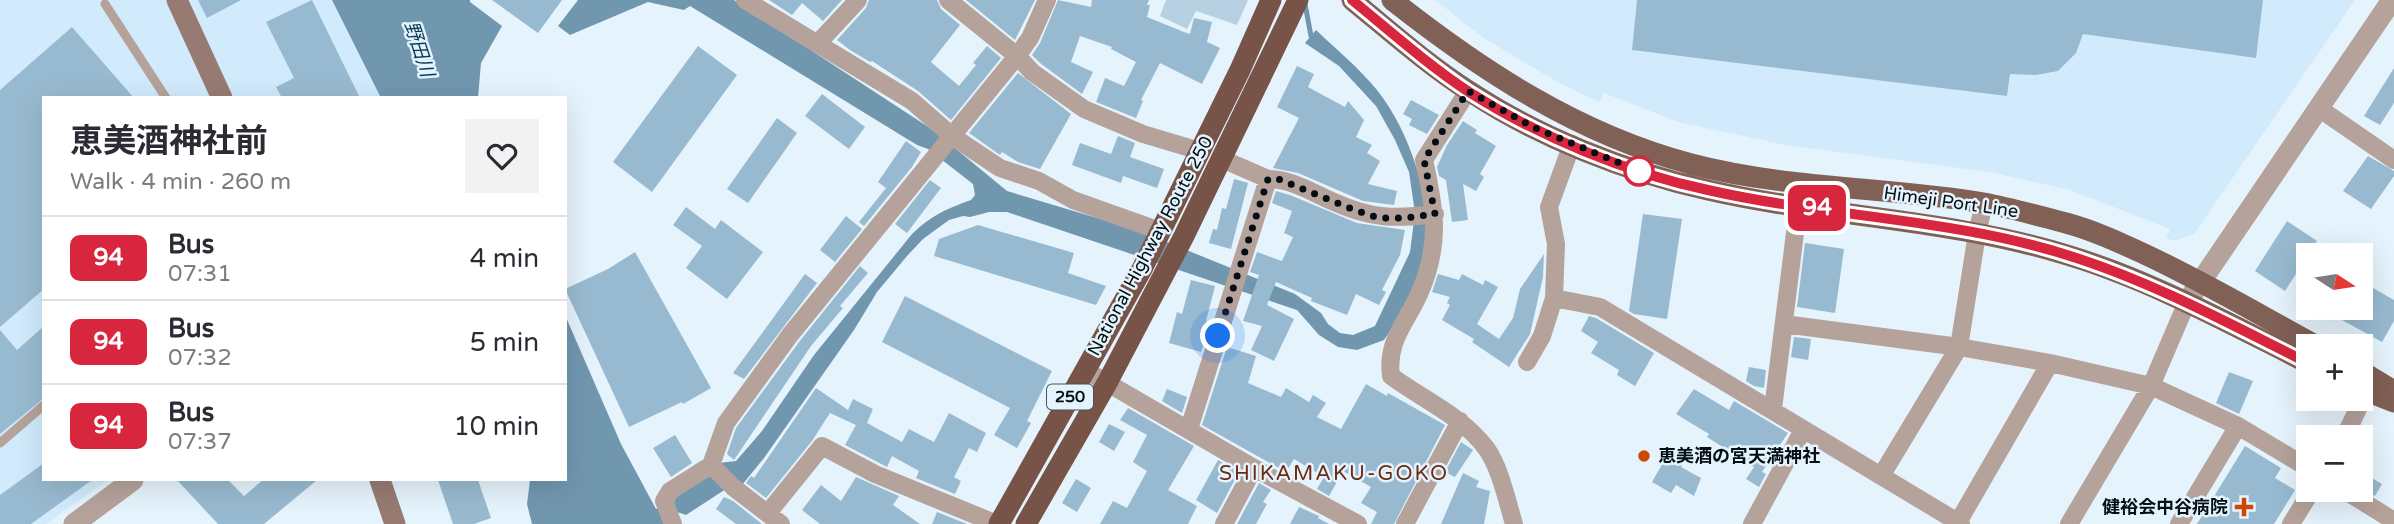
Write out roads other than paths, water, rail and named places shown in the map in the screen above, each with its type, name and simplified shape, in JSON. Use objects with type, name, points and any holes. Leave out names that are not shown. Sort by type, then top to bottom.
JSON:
[{"type":"highway","name":"National Highway Route 250","points":[[998,524],[1142,269],[1271,0]]},
{"type":"highway","name":"National Highway Route 250","points":[[1026,524],[1107,383],[1184,236],[1297,0]]},
{"type":"main road","points":[[177,0],[221,96]]},
{"type":"main road","name":"Himeji Port Line","points":[[1352,0],[1468,91],[1535,128],[1652,176],[1717,192],[1977,234],[2067,254],[2187,302],[2296,357]]},
{"type":"main road","name":"Himeji Port Line","points":[[1391,0],[1496,76],[1555,111],[1596,131],[1693,164],[1801,183],[1984,203],[2068,223],[2099,234],[2201,281],[2296,334]]},
{"type":"main road","points":[[2373,378],[2394,391]]},
{"type":"main road","points":[[2373,394],[2394,402]]},
{"type":"main road","points":[[380,481],[396,524]]},
{"type":"street","points":[[745,0],[912,101],[952,136],[1000,168],[1039,181],[1073,200],[1160,231]]},
{"type":"street","points":[[818,43],[858,0]]},
{"type":"street","points":[[948,0],[1017,56],[1032,72],[1084,109],[1143,134],[1200,151]]},
{"type":"street","points":[[674,524],[664,501],[670,491],[711,465],[726,424],[742,401],[790,335],[1017,56],[1030,38],[1047,0]]},
{"type":"street","points":[[2069,524],[2151,386],[2187,302],[2392,0]]},
{"type":"street","points":[[1468,91],[1424,160],[1435,214],[1433,250],[1420,291],[1399,330],[1388,358],[1391,376],[1417,396],[1460,421],[1486,449],[1501,483],[1514,524]]},
{"type":"street","points":[[2320,109],[2394,160]]},
{"type":"street","points":[[1527,362],[1542,336],[1555,298],[1556,244],[1549,207],[1572,144]]},
{"type":"street","points":[[1222,159],[1268,179],[1278,179],[1379,218],[1435,214]]},
{"type":"street","points":[[1189,429],[1268,179]]},
{"type":"street","points":[[1773,410],[1801,183]]},
{"type":"street","points":[[1881,476],[1959,347],[1984,203]]},
{"type":"street","points":[[1555,298],[1600,307],[1959,523],[2050,363]]},
{"type":"street","points":[[1784,324],[1959,347],[2050,363],[2151,386],[2238,426],[2296,461]]},
{"type":"street","points":[[1085,370],[1254,468],[1358,524]]},
{"type":"street","points":[[1405,524],[1460,421]]},
{"type":"street","points":[[2179,524],[2238,426]]},
{"type":"street","points":[[1752,524],[1803,430]]},
{"type":"street","points":[[711,465],[733,487],[774,519],[822,446],[874,474],[998,524]]},
{"type":"street","points":[[1224,524],[1254,468]]},
{"type":"street","points":[[74,524],[132,481]]},
{"type":"street","points":[[2291,524],[2305,502]]},
{"type":"street","points":[[2363,502],[2394,522]]},
{"type":"lane","points":[[104,4],[165,96]]},
{"type":"lane","points":[[0,443],[42,407]]},
{"type":"water","name":"野田川","points":[[332,0],[470,0],[502,26],[481,63],[478,96],[380,96]]},
{"type":"water","points":[[578,0],[734,0],[933,130],[1007,191],[1137,230],[1295,294],[1321,313],[1328,324],[1340,333],[1353,335],[1375,326],[1410,252],[1415,213],[1409,172],[1395,140],[1376,106],[1339,66],[1305,43],[1316,30],[1377,90],[1407,141],[1421,185],[1425,209],[1424,254],[1410,297],[1384,340],[1357,350],[1338,347],[1319,335],[1297,310],[1007,212],[989,212],[949,220],[923,239],[877,292],[854,330],[742,485],[729,487],[686,515],[677,512],[665,524],[532,524],[527,504],[530,481],[567,481],[567,320],[621,444],[656,509],[675,501],[675,495],[719,463],[736,461],[762,431],[814,355],[912,234],[933,217],[971,200],[975,195],[973,184],[928,149],[917,145],[690,6],[684,10],[648,2],[570,35],[558,26]]},
{"type":"waterway","points":[[1305,4],[1311,36],[1316,41]]},
{"type":"place","name":"恵美酒の宮天満神社","points":[[1644,456]]},
{"type":"place","name":"健裕会中谷病院","points":[[2244,507]]},
{"type":"district","name":"SHIKAMAKU-GOKO","points":[[1334,473]]}]
